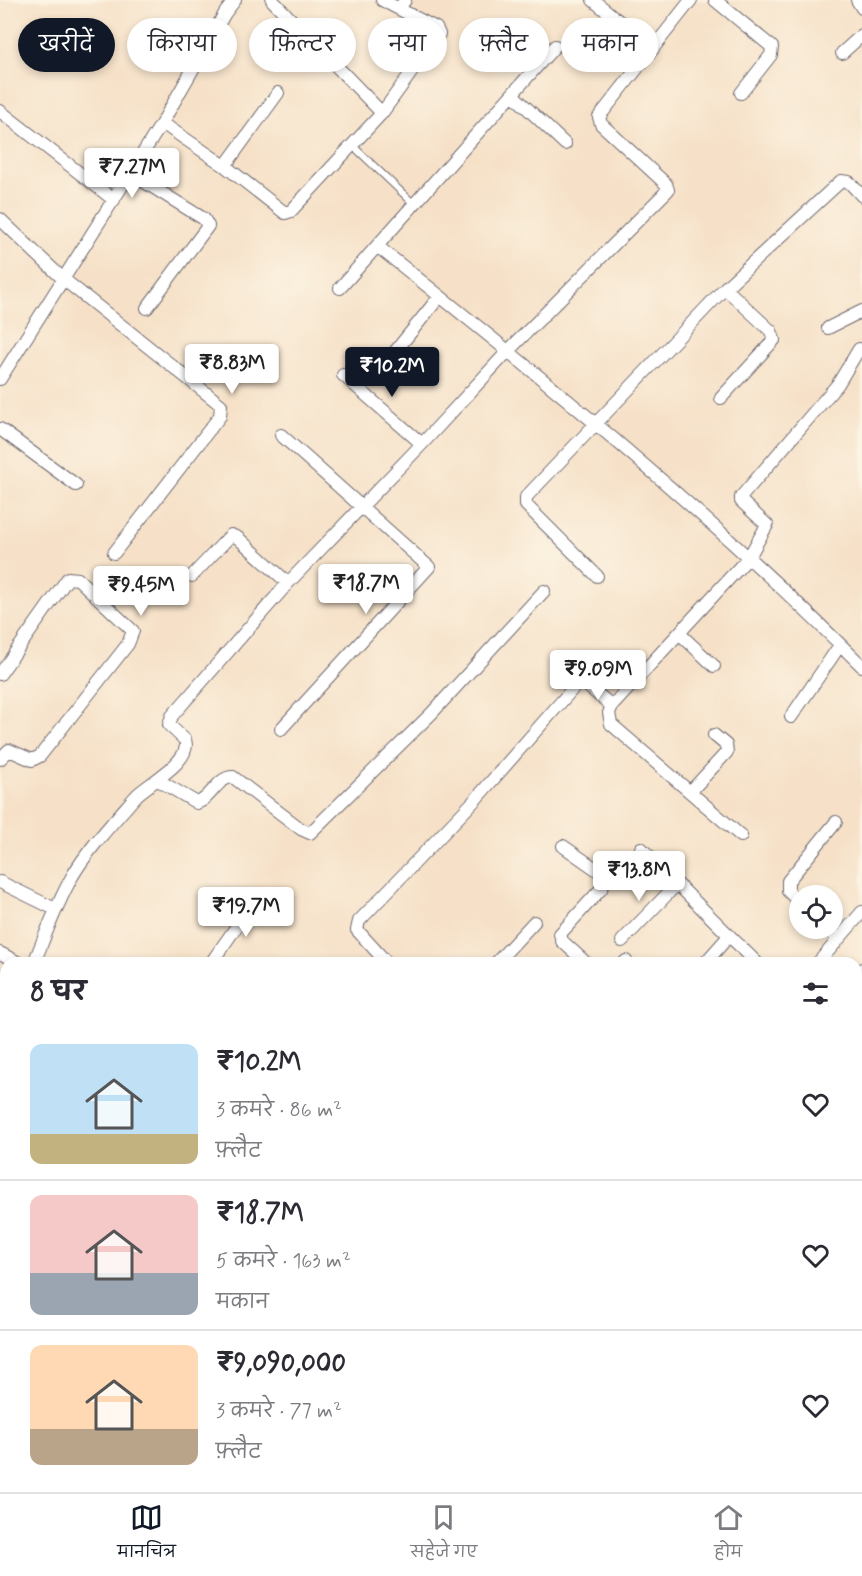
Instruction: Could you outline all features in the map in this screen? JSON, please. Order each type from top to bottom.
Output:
[{"type":"street","points":[[0,379],[4,362],[114,200],[162,123],[225,13],[235,0]]},
{"type":"street","points":[[272,0],[382,113]]},
{"type":"street","points":[[162,123],[225,166],[280,211],[287,213],[382,113],[439,34],[436,28],[402,4],[382,0]]},
{"type":"street","points":[[593,0],[615,18]]},
{"type":"street","points":[[658,43],[691,0]]},
{"type":"street","points":[[715,0],[772,47],[771,55],[741,93]]},
{"type":"street","points":[[857,0],[862,8]]},
{"type":"street","points":[[842,53],[862,34]]},
{"type":"street","points":[[340,288],[555,46]]},
{"type":"street","points":[[36,957],[55,909],[82,863],[136,795],[158,780],[186,748],[185,740],[170,725],[172,716],[288,583],[509,350],[668,190],[666,184],[601,124],[599,119],[635,72]]},
{"type":"street","points":[[225,166],[278,93]]},
{"type":"street","points":[[512,94],[565,144]]},
{"type":"street","points":[[0,111],[114,200]]},
{"type":"street","points":[[130,173],[204,219],[208,226],[147,308]]},
{"type":"street","points":[[597,576],[524,502],[526,497],[725,288],[841,181],[849,182],[862,196]]},
{"type":"street","points":[[0,219],[62,278],[221,405],[220,416],[114,553]]},
{"type":"street","points":[[377,246],[509,350],[749,557],[862,666]]},
{"type":"street","points":[[721,398],[774,340],[771,331],[725,288]]},
{"type":"street","points":[[394,353],[440,296]]},
{"type":"street","points":[[828,328],[862,311]]},
{"type":"street","points":[[741,836],[611,724],[609,713],[612,706],[749,557],[767,526],[741,501],[741,497],[838,384],[859,349]]},
{"type":"street","points":[[343,375],[422,444]]},
{"type":"street","points":[[0,429],[76,485]]},
{"type":"street","points":[[282,435],[427,564],[428,569],[282,729]]},
{"type":"street","points":[[192,576],[231,535],[238,538],[288,583]]},
{"type":"street","points":[[0,674],[68,578],[78,579],[133,631],[128,644],[40,756],[32,760],[14,750],[1,754]]},
{"type":"street","points":[[158,780],[197,803],[204,800],[225,779],[233,777],[301,830],[310,832],[431,714],[544,591]]},
{"type":"street","points":[[679,633],[714,666]]},
{"type":"street","points":[[791,717],[840,645]]},
{"type":"street","points":[[382,957],[357,930],[359,921],[475,800],[576,685],[584,683],[589,685],[612,706]]},
{"type":"street","points":[[690,792],[727,752],[726,745],[714,735]]},
{"type":"street","points":[[789,892],[788,881],[836,822]]},
{"type":"street","points":[[563,846],[603,874],[605,880],[601,889],[560,934],[562,941],[579,957]]},
{"type":"street","points":[[641,848],[751,957]]},
{"type":"street","points":[[0,882],[55,909]]},
{"type":"street","points":[[622,941],[677,884]]},
{"type":"street","points":[[215,957],[239,923],[264,898]]},
{"type":"street","points":[[843,933],[862,912]]},
{"type":"street","points":[[502,957],[534,922]]},
{"type":"street","points":[[710,957],[729,936]]},
{"type":"street","points":[[823,957],[838,939]]},
{"type":"lane","points":[[352,145],[414,204]]}]
